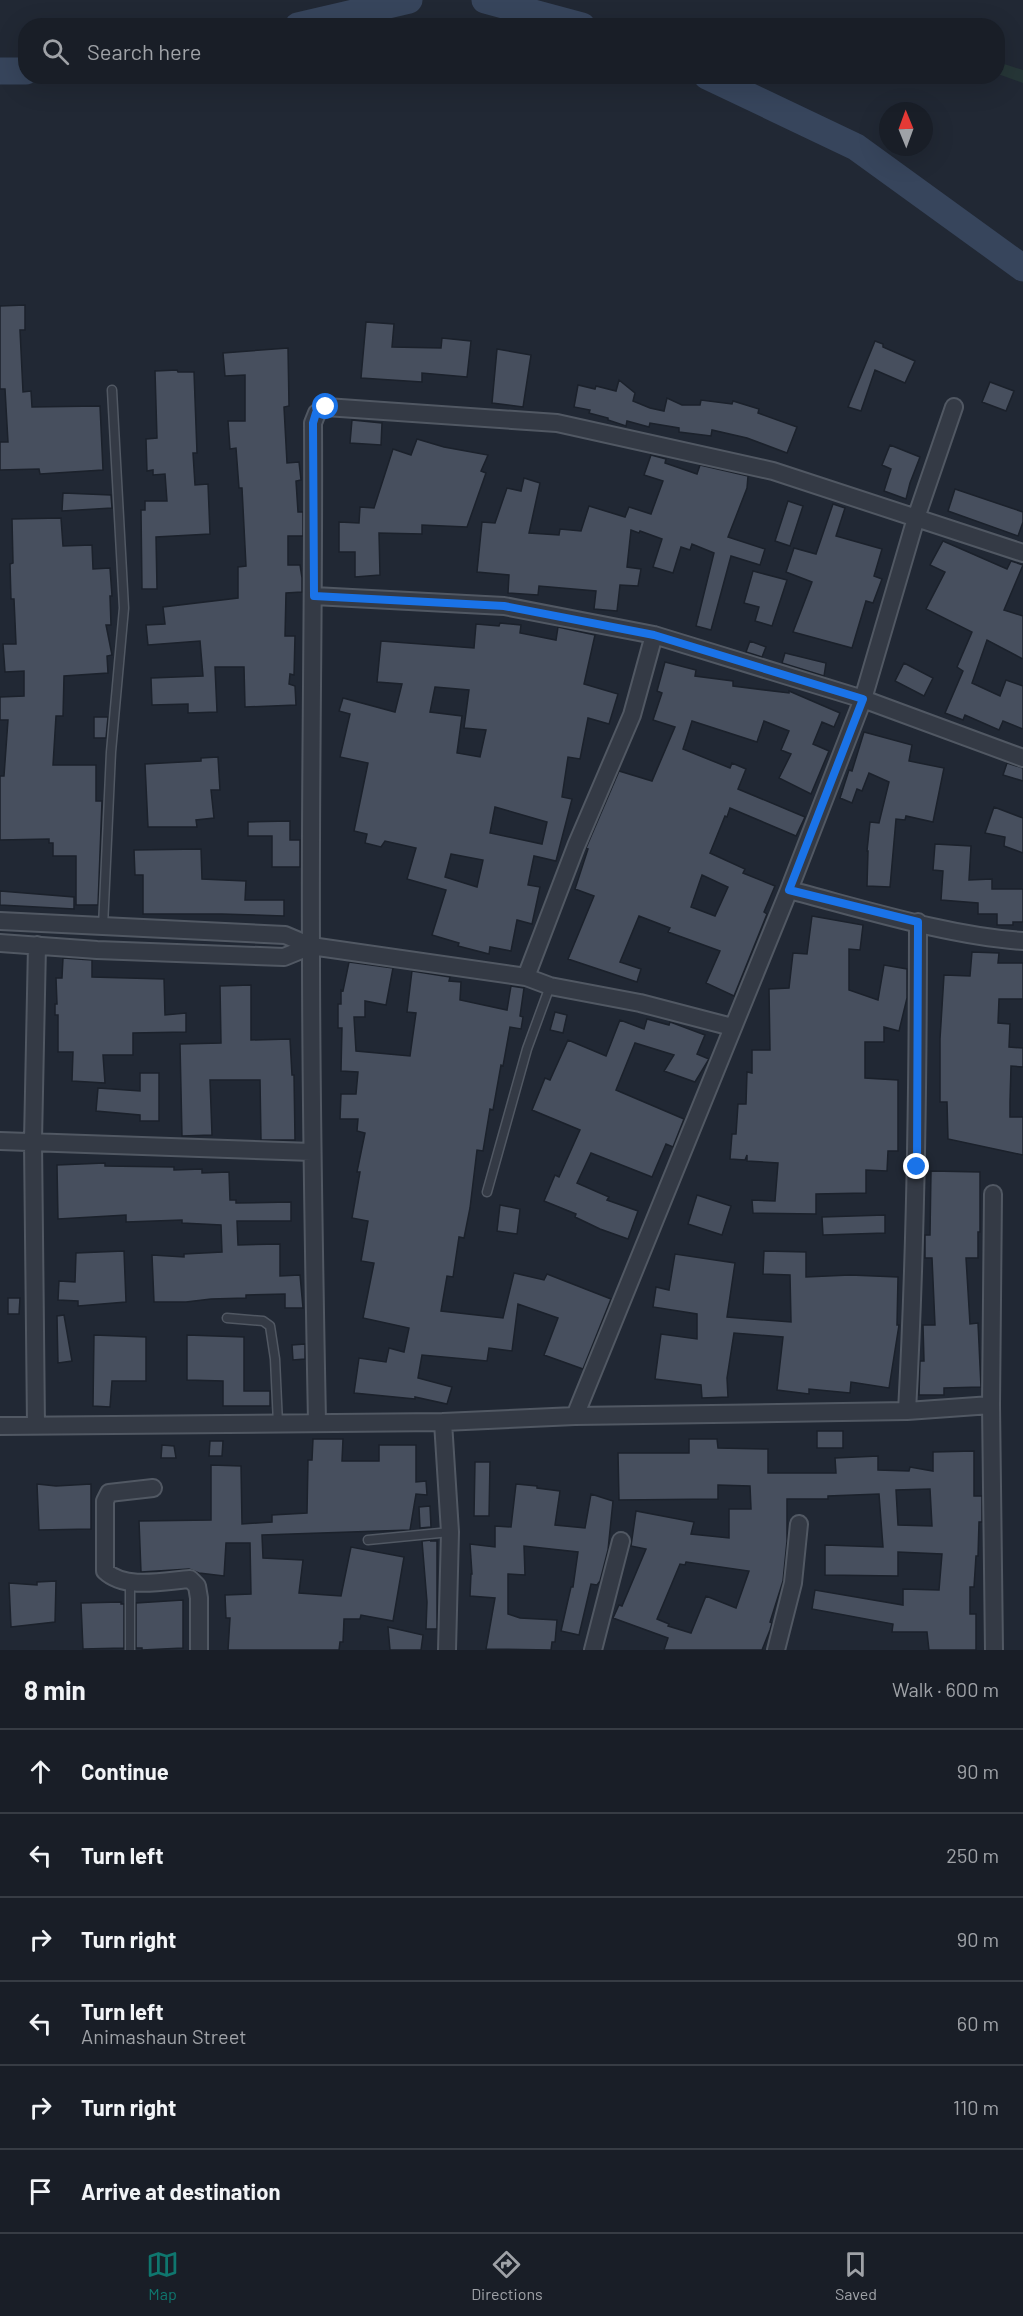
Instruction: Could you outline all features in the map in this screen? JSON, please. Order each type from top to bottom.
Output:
[{"type":"street","points":[[317,1422],[311,946],[313,423],[316,413],[326,407],[557,423],[774,471],[1023,553]]},
{"type":"street","points":[[575,1416],[789,890],[863,699],[916,518],[954,407]]},
{"type":"street","points":[[314,596],[504,606],[654,635],[863,699],[1023,758]]},
{"type":"street","points":[[526,977],[576,846],[632,715],[654,635]]},
{"type":"street","points":[[789,890],[1000,940],[1023,941]]},
{"type":"street","points":[[0,921],[285,935],[311,946],[526,977],[550,986],[640,1003],[732,1028]]},
{"type":"street","points":[[908,1411],[915,1281],[918,922]]},
{"type":"street","points":[[0,943],[97,950],[284,957],[311,946]]},
{"type":"street","points":[[36,1425],[33,1142],[37,945]]},
{"type":"street","points":[[0,1141],[312,1152]]},
{"type":"street","points":[[993,1194],[991,1405],[994,1650]]},
{"type":"street","points":[[0,1426],[443,1422],[575,1416],[908,1411],[991,1405]]},
{"type":"street","points":[[443,1422],[450,1532],[447,1650]]},
{"type":"street","points":[[153,1488],[110,1493],[105,1502],[105,1571],[112,1577],[130,1582],[190,1579],[197,1586],[199,1598],[199,1650]]},
{"type":"street","points":[[776,1650],[793,1583],[799,1524]]},
{"type":"street","points":[[593,1650],[621,1541]]},
{"type":"lane","points":[[103,927],[111,752],[124,608],[112,390]]},
{"type":"lane","points":[[487,1192],[528,1049],[550,986]]},
{"type":"lane","points":[[227,1318],[263,1321],[270,1326],[278,1424]]},
{"type":"lane","points":[[368,1540],[450,1532]]},
{"type":"lane","points":[[130,1582],[130,1650]]},
{"type":"shaded area","points":[[1005,64],[1023,70],[1023,83],[1005,77]]},
{"type":"building","points":[[25,305],[25,330],[20,330],[23,392],[31,391],[32,407],[100,406],[103,470],[40,474],[39,469],[0,470],[0,442],[8,442],[5,389],[0,389],[0,306]]},
{"type":"building","points":[[366,322],[394,324],[392,347],[441,348],[442,338],[471,341],[467,377],[422,373],[422,382],[361,378]]},
{"type":"building","points":[[875,341],[915,361],[905,383],[875,370],[861,411],[848,407]]},
{"type":"building","points":[[288,348],[289,406],[284,407],[287,463],[299,462],[301,480],[296,481],[298,512],[303,512],[303,536],[288,536],[288,565],[300,565],[302,578],[302,592],[286,593],[285,636],[295,636],[294,675],[290,674],[289,684],[295,686],[296,705],[245,707],[244,667],[215,667],[217,712],[188,713],[188,704],[152,705],[151,678],[203,676],[200,641],[148,645],[146,625],[165,624],[163,607],[238,598],[238,567],[246,566],[242,488],[239,488],[236,448],[230,449],[228,421],[245,421],[245,375],[225,376],[223,353]]},
{"type":"building","points":[[497,349],[531,355],[523,407],[492,403]]},
{"type":"building","points":[[177,370],[178,372],[194,372],[197,453],[193,453],[195,485],[208,484],[210,534],[156,537],[157,589],[142,589],[141,510],[145,510],[145,501],[167,501],[165,474],[153,475],[153,470],[147,471],[146,439],[157,438],[155,371]]},
{"type":"building","points":[[619,380],[635,393],[633,401],[650,408],[664,411],[667,398],[682,405],[700,405],[701,400],[732,404],[733,401],[759,409],[758,413],[797,427],[787,453],[747,438],[712,430],[711,436],[679,432],[679,428],[650,423],[649,427],[627,421],[626,426],[589,413],[590,410],[574,407],[578,385],[595,389],[596,386],[616,391]]},
{"type":"building","points":[[990,382],[1014,391],[1006,411],[982,402]]},
{"type":"building","points":[[352,420],[382,423],[381,445],[350,443]]},
{"type":"building","points":[[417,439],[444,447],[488,455],[481,471],[486,473],[467,527],[422,525],[422,534],[379,533],[380,575],[355,577],[355,552],[339,552],[339,522],[359,523],[360,507],[374,508],[393,449],[411,455]]},
{"type":"building","points":[[890,445],[920,457],[906,499],[884,491],[891,469],[882,465]]},
{"type":"building","points":[[651,455],[666,459],[665,463],[697,474],[700,465],[748,476],[747,488],[728,537],[765,549],[760,565],[731,556],[711,630],[696,626],[714,553],[692,544],[690,550],[681,547],[673,573],[653,567],[662,539],[640,531],[639,533],[631,530],[627,567],[641,569],[638,586],[620,585],[617,611],[594,609],[596,591],[539,586],[538,595],[508,593],[509,575],[477,572],[482,522],[495,523],[507,488],[521,491],[524,478],[540,483],[529,533],[559,535],[560,529],[581,531],[589,506],[625,517],[629,507],[651,514],[663,481],[644,475]]},
{"type":"building","points":[[955,489],[1023,512],[1023,522],[1018,536],[948,511]]},
{"type":"building","points":[[63,493],[111,495],[112,508],[62,511]]},
{"type":"building","points":[[788,501],[803,506],[790,546],[775,541]]},
{"type":"building","points":[[833,504],[845,508],[836,536],[882,549],[874,576],[882,579],[873,603],[866,601],[852,648],[793,632],[812,582],[786,572],[794,548],[816,554]]},
{"type":"building","points":[[61,518],[63,546],[92,545],[93,569],[110,568],[111,625],[106,625],[112,655],[107,656],[108,673],[64,676],[63,716],[56,716],[53,765],[96,765],[96,801],[102,801],[98,905],[76,905],[76,856],[53,856],[53,843],[49,843],[49,839],[0,840],[0,776],[4,776],[8,720],[0,720],[0,697],[24,696],[24,671],[5,672],[3,644],[16,644],[14,599],[11,599],[12,519]]},
{"type":"building","points":[[943,541],[1007,569],[1011,561],[1023,565],[1004,610],[1023,616],[1023,659],[987,640],[972,683],[1000,696],[1006,680],[1023,686],[1023,729],[1003,721],[999,730],[965,715],[963,720],[945,713],[963,671],[957,667],[972,632],[926,609],[945,572],[930,565]]},
{"type":"building","points":[[753,571],[787,580],[772,626],[755,621],[759,607],[744,603]]},
{"type":"building","points":[[500,623],[521,625],[520,633],[556,640],[558,627],[595,635],[584,684],[618,694],[609,724],[588,718],[580,759],[568,757],[562,797],[572,799],[556,861],[534,856],[528,885],[540,887],[532,924],[517,920],[511,951],[490,947],[489,954],[458,946],[459,943],[432,935],[446,890],[407,879],[416,848],[385,841],[381,847],[365,843],[367,834],[354,831],[368,763],[340,757],[350,714],[339,711],[343,698],[395,712],[402,684],[377,682],[381,641],[474,648],[476,624],[499,626]],"holes":[[[435,687],[469,690],[464,728],[486,730],[480,757],[457,753],[462,716],[430,712]],[[495,807],[547,822],[542,844],[490,833]],[[451,854],[483,860],[477,887],[445,877]]]},
{"type":"building","points":[[750,641],[766,647],[762,657],[746,652]]},
{"type":"building","points":[[785,653],[826,663],[824,676],[782,663]]},
{"type":"building","points":[[665,662],[696,670],[695,676],[733,681],[733,686],[789,693],[789,691],[840,713],[834,727],[822,722],[813,744],[829,751],[811,794],[779,778],[791,754],[781,750],[789,731],[764,721],[757,742],[692,721],[683,749],[730,768],[732,763],[746,769],[738,789],[805,817],[796,836],[730,808],[710,853],[745,869],[743,873],[775,886],[764,912],[767,914],[734,996],[706,983],[720,951],[668,932],[670,928],[639,916],[620,962],[641,969],[637,982],[568,959],[594,896],[575,889],[588,849],[586,848],[619,771],[652,781],[675,727],[653,720],[662,693],[657,691]],"holes":[[[702,875],[728,887],[715,916],[691,907]]]},
{"type":"building","points":[[904,663],[933,678],[924,696],[895,681]]},
{"type":"building","points":[[94,717],[108,717],[106,738],[94,738]]},
{"type":"building","points":[[864,732],[912,745],[909,761],[944,768],[933,822],[906,816],[905,820],[896,819],[890,887],[867,886],[870,822],[879,823],[889,782],[869,773],[862,791],[857,789],[852,803],[840,798],[849,770],[852,771]]},
{"type":"building","points":[[218,757],[220,790],[211,790],[214,818],[196,820],[197,827],[148,827],[145,764],[201,761],[201,758]]},
{"type":"building","points":[[1007,763],[1023,768],[1023,781],[1003,775]]},
{"type":"building","points":[[994,807],[1023,818],[1023,853],[1004,846],[1005,837],[985,833]]},
{"type":"building","points":[[290,821],[290,840],[300,840],[300,867],[272,867],[272,836],[248,836],[248,822]]},
{"type":"building","points":[[935,844],[971,846],[969,880],[992,879],[992,889],[1023,889],[1023,922],[1013,922],[1013,925],[997,925],[997,914],[978,914],[978,903],[941,900],[943,871],[933,870]]},
{"type":"building","points":[[201,849],[202,879],[246,881],[245,900],[284,900],[284,916],[143,914],[143,875],[135,875],[134,850]]},
{"type":"building","points":[[0,891],[74,897],[74,909],[0,905]]},
{"type":"building","points":[[812,916],[863,925],[860,950],[849,949],[849,990],[878,1000],[884,965],[907,969],[907,998],[899,1031],[884,1027],[884,1042],[865,1042],[865,1078],[898,1080],[898,1151],[888,1151],[887,1171],[866,1170],[866,1193],[816,1194],[816,1214],[753,1213],[752,1200],[775,1201],[778,1163],[747,1161],[747,1155],[745,1160],[730,1159],[732,1134],[736,1134],[738,1104],[746,1104],[747,1072],[752,1073],[752,1050],[770,1050],[769,989],[789,988],[793,953],[807,954]]},
{"type":"building","points":[[972,952],[999,953],[998,963],[1023,963],[1023,999],[999,999],[998,1023],[1010,1024],[1009,1047],[1023,1048],[1023,1067],[1011,1066],[1010,1117],[1023,1117],[1023,1155],[948,1139],[947,1102],[940,1102],[940,1039],[944,975],[970,976]]},
{"type":"building","points":[[63,958],[92,960],[92,977],[164,979],[165,1015],[186,1013],[186,1032],[133,1033],[133,1055],[103,1055],[105,1083],[72,1081],[73,1052],[58,1052],[58,1015],[55,1015],[56,978],[62,978]]},
{"type":"building","points":[[349,962],[393,968],[386,1005],[365,1001],[365,1017],[354,1017],[356,1051],[410,1056],[416,1013],[407,1012],[412,971],[450,977],[449,981],[461,982],[460,1000],[507,1010],[511,986],[524,988],[520,1016],[523,1017],[521,1029],[510,1027],[493,1110],[490,1109],[483,1151],[477,1150],[464,1238],[459,1237],[453,1277],[447,1276],[441,1311],[503,1318],[514,1273],[544,1280],[547,1274],[611,1299],[583,1369],[544,1355],[558,1318],[518,1304],[512,1351],[489,1348],[487,1361],[422,1355],[418,1378],[452,1387],[447,1404],[415,1397],[415,1399],[354,1393],[359,1358],[386,1362],[389,1348],[404,1352],[409,1328],[363,1318],[374,1263],[361,1261],[368,1221],[352,1218],[360,1172],[357,1172],[365,1133],[357,1131],[358,1119],[340,1119],[341,1094],[356,1094],[358,1072],[341,1071],[342,1028],[338,1028],[338,1004],[341,1004],[341,990],[343,991]]},
{"type":"building","points":[[251,985],[251,1040],[290,1039],[292,1075],[294,1075],[295,1140],[261,1140],[260,1080],[210,1080],[212,1135],[182,1136],[180,1044],[221,1043],[220,986]]},
{"type":"building","points":[[555,1012],[567,1015],[563,1033],[550,1030]]},
{"type":"building","points":[[647,1019],[669,1025],[670,1022],[705,1035],[697,1054],[709,1059],[695,1082],[664,1071],[674,1055],[635,1043],[616,1090],[684,1119],[673,1147],[666,1144],[652,1177],[591,1153],[577,1183],[609,1197],[607,1200],[638,1211],[628,1239],[600,1229],[575,1217],[576,1214],[544,1201],[555,1175],[559,1177],[580,1130],[532,1110],[545,1078],[550,1080],[568,1040],[606,1056],[620,1020],[644,1029]]},
{"type":"building","points":[[140,1073],[159,1073],[159,1121],[140,1121],[140,1115],[96,1111],[98,1088],[140,1091]]},
{"type":"building","points":[[105,1163],[105,1166],[174,1167],[174,1170],[202,1169],[202,1173],[229,1172],[230,1200],[236,1200],[236,1203],[291,1202],[291,1221],[237,1221],[238,1245],[280,1244],[280,1276],[300,1275],[303,1308],[285,1308],[285,1294],[246,1295],[246,1298],[186,1302],[154,1302],[152,1255],[184,1257],[184,1254],[222,1252],[221,1225],[182,1223],[182,1220],[126,1222],[126,1215],[58,1219],[57,1165]]},
{"type":"building","points":[[931,1171],[980,1172],[978,1258],[966,1258],[970,1324],[978,1323],[981,1387],[944,1388],[944,1395],[919,1395],[920,1361],[924,1361],[923,1325],[935,1325],[932,1258],[925,1258],[925,1235],[930,1235]]},
{"type":"building","points":[[697,1195],[731,1206],[722,1235],[688,1224]]},
{"type":"building","points":[[500,1205],[520,1209],[517,1234],[497,1231]]},
{"type":"building","points":[[885,1215],[885,1233],[823,1235],[822,1217]]},
{"type":"building","points":[[124,1251],[126,1302],[78,1306],[78,1301],[58,1300],[59,1281],[75,1282],[76,1253]]},
{"type":"building","points":[[764,1251],[806,1252],[806,1277],[850,1275],[898,1277],[897,1325],[899,1325],[889,1388],[851,1382],[850,1393],[809,1389],[809,1394],[777,1390],[783,1337],[734,1333],[727,1378],[728,1397],[702,1398],[701,1385],[655,1379],[661,1334],[697,1339],[697,1314],[653,1307],[656,1287],[669,1290],[675,1254],[735,1263],[727,1317],[791,1322],[790,1275],[763,1274]]},
{"type":"building","points":[[8,1298],[20,1298],[19,1314],[8,1314]]},
{"type":"building","points":[[64,1315],[72,1361],[58,1363],[57,1316]]},
{"type":"building","points":[[94,1335],[146,1337],[146,1381],[112,1381],[110,1407],[93,1406]]},
{"type":"building","points":[[187,1335],[244,1337],[244,1391],[270,1391],[270,1406],[223,1406],[223,1381],[187,1380]]},
{"type":"building","points":[[305,1344],[305,1359],[293,1360],[292,1345]]},
{"type":"building","points":[[817,1431],[843,1431],[843,1448],[817,1448]]},
{"type":"building","points":[[313,1439],[343,1439],[342,1461],[379,1461],[379,1445],[416,1445],[416,1482],[426,1481],[427,1495],[416,1494],[410,1530],[262,1535],[263,1558],[303,1560],[299,1593],[341,1596],[351,1547],[404,1557],[393,1621],[361,1615],[360,1619],[344,1619],[343,1642],[340,1642],[339,1650],[228,1650],[230,1618],[226,1618],[225,1595],[251,1594],[250,1543],[226,1543],[224,1576],[199,1573],[189,1569],[141,1572],[139,1521],[211,1520],[211,1465],[241,1466],[242,1524],[272,1522],[272,1515],[307,1513],[308,1460],[312,1460]]},
{"type":"building","points":[[689,1439],[717,1439],[718,1448],[768,1449],[768,1473],[836,1473],[835,1458],[878,1456],[878,1470],[909,1471],[910,1467],[933,1471],[933,1452],[974,1451],[974,1496],[982,1496],[982,1522],[979,1522],[974,1587],[970,1587],[970,1614],[976,1614],[976,1650],[929,1650],[927,1632],[892,1632],[893,1624],[812,1609],[815,1590],[903,1605],[903,1589],[939,1590],[942,1554],[898,1552],[898,1576],[825,1575],[825,1545],[883,1547],[879,1494],[828,1496],[828,1499],[787,1499],[787,1541],[783,1581],[770,1622],[772,1623],[770,1630],[762,1650],[664,1650],[668,1638],[613,1618],[619,1605],[622,1606],[646,1549],[631,1546],[636,1511],[694,1522],[691,1534],[729,1538],[729,1509],[751,1509],[750,1486],[718,1485],[718,1499],[619,1500],[618,1453],[689,1453]],"holes":[[[930,1489],[932,1526],[898,1525],[896,1490]],[[686,1562],[749,1571],[736,1608],[706,1596],[691,1633],[668,1626],[669,1624],[657,1619],[680,1564],[685,1565]]]},
{"type":"building","points":[[210,1441],[223,1441],[222,1456],[209,1456]]},
{"type":"building","points":[[162,1445],[174,1446],[176,1458],[161,1458]]},
{"type":"building","points":[[475,1462],[490,1462],[489,1516],[474,1516]]},
{"type":"building","points":[[37,1484],[56,1486],[91,1484],[91,1529],[39,1530]]},
{"type":"building","points":[[516,1484],[560,1491],[555,1525],[585,1528],[591,1494],[613,1501],[608,1550],[600,1581],[597,1585],[591,1584],[579,1635],[561,1631],[571,1587],[573,1587],[578,1552],[524,1546],[525,1575],[508,1574],[508,1614],[520,1618],[557,1620],[555,1642],[552,1642],[551,1650],[486,1649],[495,1598],[470,1596],[472,1574],[470,1544],[495,1547],[495,1526],[511,1527]]},
{"type":"building","points":[[430,1506],[431,1527],[420,1528],[419,1507]]},
{"type":"building","points":[[432,1540],[430,1541],[437,1541],[437,1629],[426,1629],[427,1602],[422,1541]]},
{"type":"building","points":[[56,1581],[55,1622],[11,1627],[9,1583],[37,1585],[37,1582]]},
{"type":"building","points":[[183,1600],[183,1648],[142,1650],[142,1648],[136,1648],[136,1603]]},
{"type":"building","points":[[121,1602],[124,1604],[124,1648],[83,1649],[81,1603]]},
{"type":"building","points":[[388,1627],[423,1635],[421,1650],[390,1650]]},
{"type":"waterway","points":[[332,18],[409,0]]},
{"type":"waterway","points":[[485,0],[552,18]]},
{"type":"waterway","points":[[0,71],[18,71]]},
{"type":"waterway","points":[[724,84],[856,147],[1023,268]]},
{"type":"route","points":[[326,407],[316,413],[313,423],[314,596],[504,606],[654,635],[863,699],[789,890],[918,922],[917,1167]]}]
